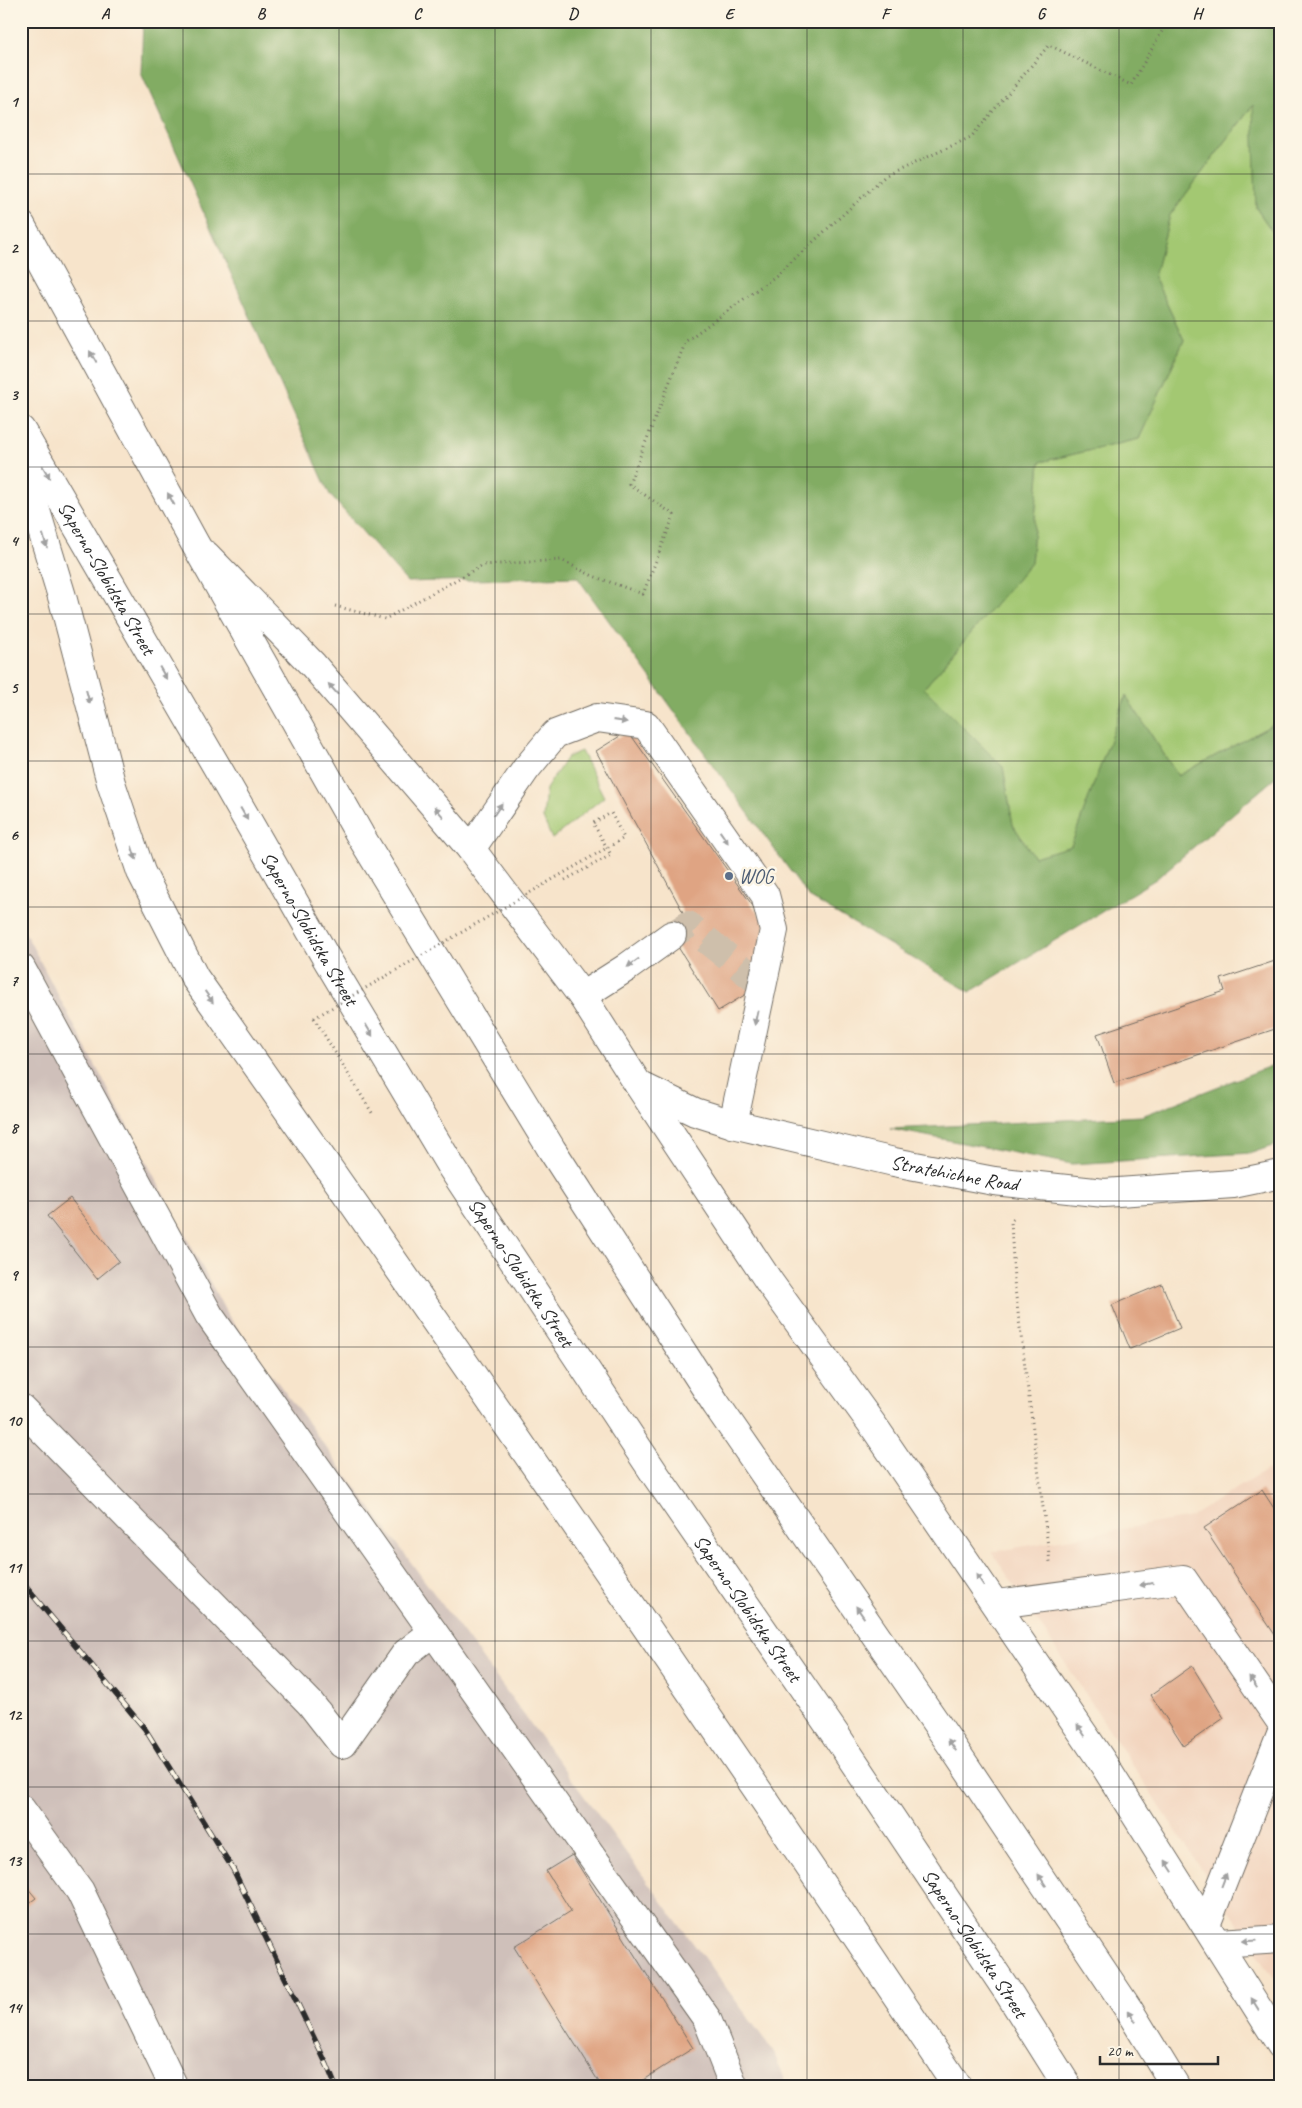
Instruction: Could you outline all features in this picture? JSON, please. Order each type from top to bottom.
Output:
[{"type":"street","points":[[21,225],[194,542],[360,835],[552,1150],[716,1404],[952,1746],[1129,2010],[1176,2087]]},
{"type":"street","name":"Saperno-Slobidska Street","points":[[21,430],[325,956],[450,1165],[657,1477],[835,1734],[1010,1995],[1068,2087]]},
{"type":"street","name":"Saperno-Slobidska Street","points":[[21,460],[63,600],[111,782],[141,872],[195,978],[790,1836],[958,2087]]},
{"type":"street","points":[[194,542],[313,665],[471,849],[582,996],[638,1084],[770,1282],[877,1431],[997,1604],[1101,1760],[1281,2045]]},
{"type":"street","points":[[471,849],[526,769],[555,734],[596,718],[646,725],[765,894],[774,930],[759,982],[733,1124]]},
{"type":"street","points":[[582,996],[626,968],[672,935]]},
{"type":"street","points":[[21,968],[210,1315],[707,2019],[734,2087]]},
{"type":"street","points":[[21,1000],[52,1023]]},
{"type":"street","name":"Stratehichne Road","points":[[638,1084],[695,1112],[733,1124],[894,1162],[994,1181],[1104,1193],[1234,1184],[1281,1174]]},
{"type":"street","points":[[21,1408],[310,1703],[342,1744],[406,1653],[433,1632]]},
{"type":"street","points":[[997,1604],[1183,1579],[1281,1722]]},
{"type":"street","points":[[1212,1934],[1281,1734]]},
{"type":"street","points":[[21,1809],[80,1891],[174,2087]]},
{"type":"street","points":[[1212,1934],[1281,1939]]},
{"type":"path","points":[[335,606],[385,619],[483,565],[562,560],[593,576],[643,594],[674,515],[630,484],[686,341],[777,274],[884,177],[971,137],[1048,45],[1130,85],[1168,21]]},
{"type":"path","points":[[374,1116],[314,1018],[624,838],[611,813],[593,823],[611,855],[565,880]]},
{"type":"path","points":[[1041,1186],[1011,1221],[1014,1281],[1054,1596]]},
{"type":"shaded area","points":[[21,925],[227,1314],[773,2051],[788,2087],[21,2087]]},
{"type":"shaded area","points":[[1268,1469],[1281,1489],[1281,1990],[992,1552],[1191,1517]]},
{"type":"green space","points":[[143,21],[1281,21],[1281,244],[1256,208],[1253,105],[1170,215],[1154,277],[1184,340],[1139,439],[1040,462],[1031,563],[924,688],[1003,767],[1013,825],[1034,857],[1071,846],[1126,696],[1178,776],[1281,720],[1281,773],[1156,879],[970,992],[809,897],[577,577],[407,582],[330,495],[141,73]]},
{"type":"green space","points":[[1254,104],[1256,208],[1281,244],[1281,720],[1178,776],[1126,696],[1071,847],[1034,857],[1013,825],[1003,767],[924,688],[1031,563],[1040,462],[1139,439],[1184,340],[1154,277],[1170,215]]},
{"type":"green space","points":[[581,751],[604,797],[552,839],[543,818],[546,789],[567,757]]},
{"type":"green space","points":[[1281,1062],[1281,1143],[1252,1153],[1072,1164],[890,1129],[1142,1116]]},
{"type":"building","points":[[628,731],[765,923],[753,990],[718,1011],[673,939],[691,927],[596,751]]},
{"type":"building","points":[[1281,959],[1281,1027],[1114,1083],[1097,1034],[1225,991],[1221,979]]},
{"type":"building","points":[[70,1198],[119,1261],[97,1279],[47,1216]]},
{"type":"building","points":[[1162,1284],[1180,1328],[1130,1349],[1112,1305]]},
{"type":"building","points":[[1262,1490],[1281,1519],[1281,1644],[1204,1528]]},
{"type":"building","points":[[1192,1666],[1224,1718],[1184,1746],[1151,1695]]},
{"type":"building","points":[[572,1855],[693,2048],[632,2087],[602,2087],[514,1947],[571,1911],[546,1871]]},
{"type":"building","points":[[21,1880],[36,1898],[21,1909]]},
{"type":"tunnel","points":[[672,935],[688,925],[755,979]]},
{"type":"railway","points":[[21,1581],[145,1729],[233,1869],[336,2087]]},
{"type":"place","name":"WOG","points":[[729,876]]}]
